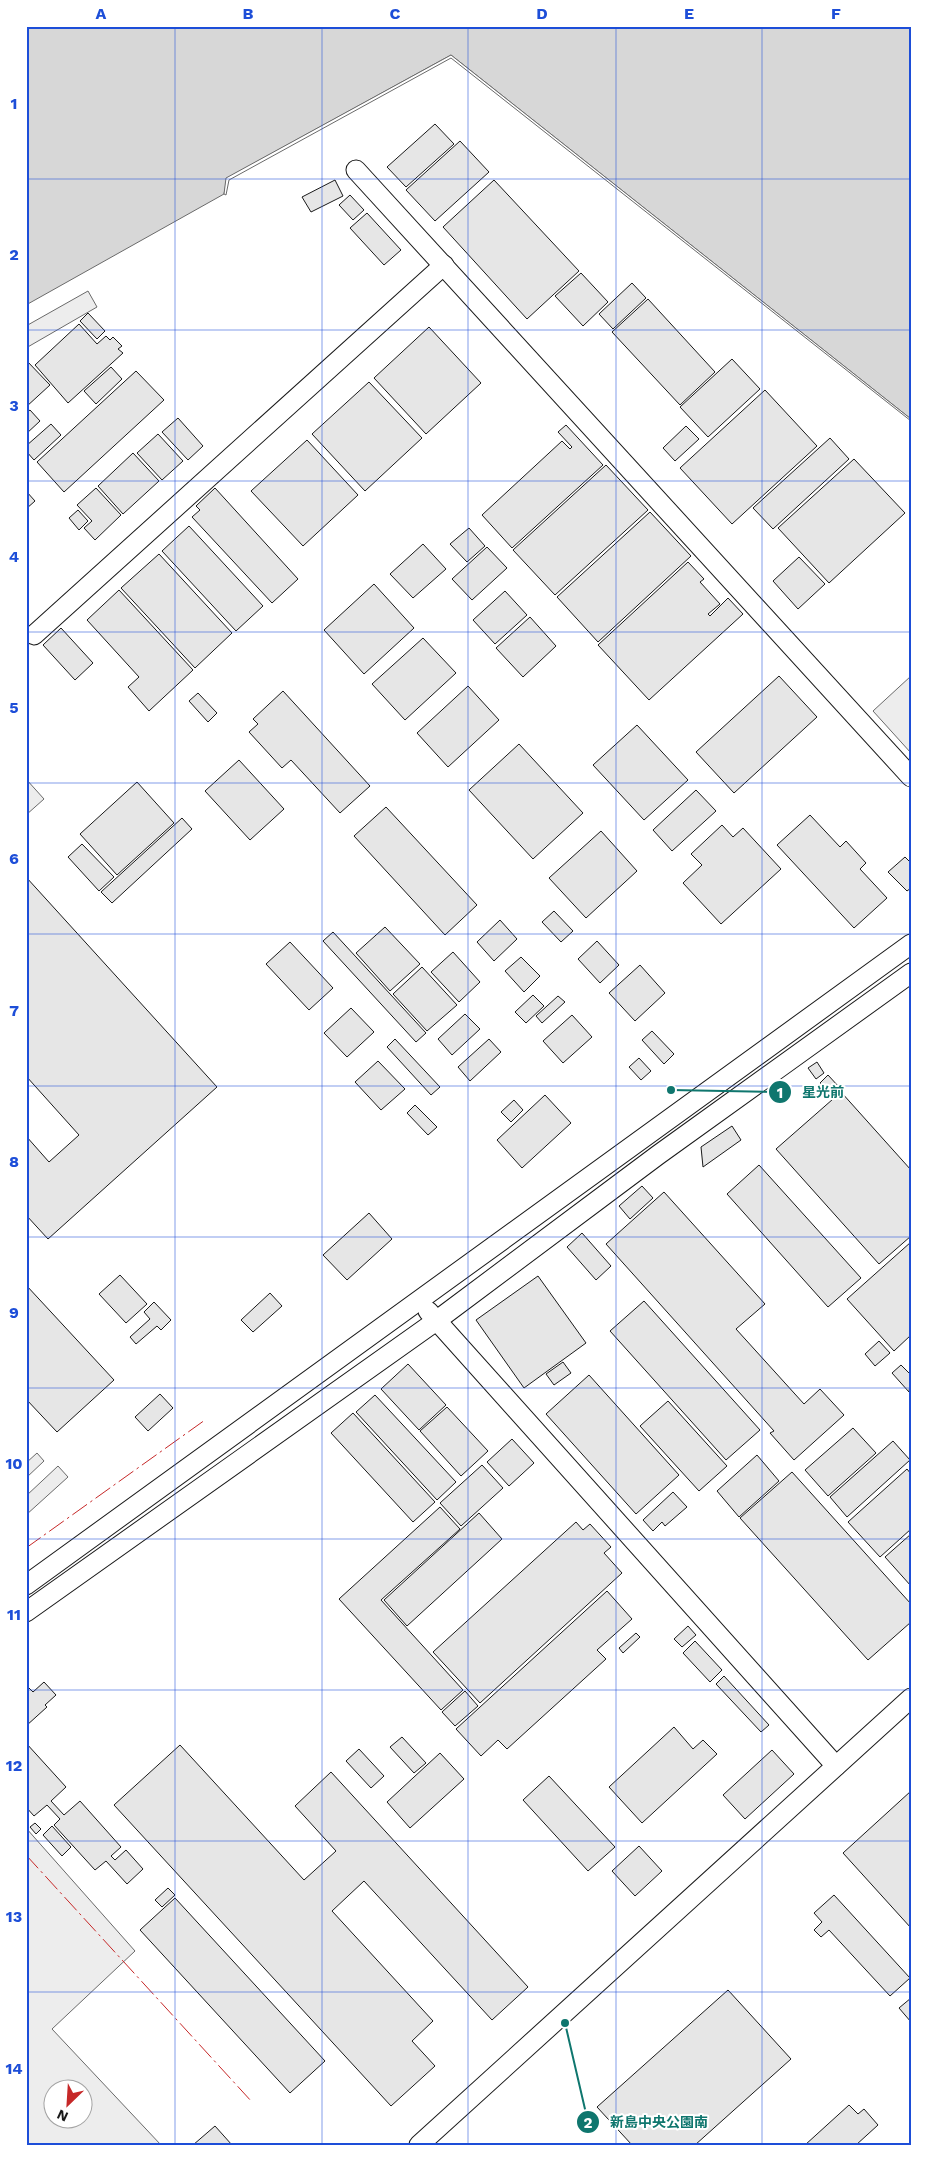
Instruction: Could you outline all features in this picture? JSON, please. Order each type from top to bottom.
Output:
[{"type":"street","points":[[356,170],[444,264],[911,777]]},
{"type":"street","points":[[34,635],[444,264]]},
{"type":"street","points":[[26,1585],[421,1301],[911,944]]},
{"type":"street","points":[[26,1612],[436,1321],[658,1155],[911,973]]},
{"type":"street","points":[[421,1301],[436,1321],[836,1766]]},
{"type":"street","points":[[419,2145],[911,1698]]},
{"type":"shaded area","points":[[26,26],[911,26],[911,419],[451,55],[227,178],[224,194],[26,305]]},
{"type":"shaded area","points":[[88,291],[97,307],[26,348],[26,326]]},
{"type":"shaded area","points":[[911,676],[911,753],[873,711]]},
{"type":"shaded area","points":[[26,779],[44,799],[26,815]]},
{"type":"shaded area","points":[[37,1453],[44,1461],[26,1478],[26,1463]]},
{"type":"shaded area","points":[[58,1466],[68,1477],[26,1515],[26,1496]]},
{"type":"shaded area","points":[[26,1828],[135,1951],[52,2029],[161,2145],[26,2145]]},
{"type":"pier","points":[[451,55],[911,419],[911,421],[451,58],[229,180],[226,195],[224,194],[226,178]]},
{"type":"building","points":[[435,124],[454,144],[406,187],[387,167]]},
{"type":"building","points":[[460,141],[489,172],[435,221],[406,190]]},
{"type":"building","points":[[335,180],[343,196],[311,212],[302,197]]},
{"type":"building","points":[[494,180],[579,271],[527,319],[443,227]]},
{"type":"building","points":[[350,195],[364,210],[353,220],[339,205]]},
{"type":"building","points":[[367,213],[401,250],[384,265],[350,228]]},
{"type":"building","points":[[581,273],[608,302],[583,326],[555,296]]},
{"type":"building","points":[[632,283],[646,298],[613,329],[599,314]]},
{"type":"building","points":[[648,299],[715,372],[680,405],[612,332]]},
{"type":"building","points":[[88,313],[105,331],[97,339],[80,321]]},
{"type":"building","points":[[79,324],[97,344],[106,336],[110,340],[113,337],[122,346],[118,349],[123,353],[68,403],[35,365]]},
{"type":"building","points":[[429,327],[481,383],[426,434],[374,378]]},
{"type":"building","points":[[732,359],[760,389],[708,437],[680,407]]},
{"type":"building","points":[[26,360],[50,385],[26,407]]},
{"type":"building","points":[[111,367],[122,379],[96,404],[84,391]]},
{"type":"building","points":[[136,371],[164,400],[64,492],[37,462]]},
{"type":"building","points":[[369,382],[422,438],[365,491],[312,434]]},
{"type":"building","points":[[765,390],[817,446],[732,524],[680,468]]},
{"type":"building","points":[[30,410],[40,421],[26,434],[26,413]]},
{"type":"building","points":[[178,418],[203,446],[188,460],[162,432]]},
{"type":"building","points":[[51,424],[61,435],[34,460],[26,451],[26,446]]},
{"type":"building","points":[[566,425],[603,465],[512,548],[482,515],[562,441],[570,449],[572,447],[558,432]]},
{"type":"building","points":[[686,426],[699,439],[675,461],[663,448]]},
{"type":"building","points":[[158,434],[183,461],[162,480],[137,453]]},
{"type":"building","points":[[830,438],[849,459],[773,529],[753,508]]},
{"type":"building","points":[[307,440],[358,495],[303,546],[251,491]]},
{"type":"building","points":[[133,453],[159,481],[123,514],[98,486]]},
{"type":"building","points":[[854,459],[905,513],[829,583],[778,528]]},
{"type":"building","points":[[606,465],[648,510],[555,595],[513,550]]},
{"type":"building","points":[[96,488],[121,515],[95,540],[84,528],[92,521],[77,505]]},
{"type":"building","points":[[215,488],[298,579],[272,603],[192,517],[200,510],[196,506]]},
{"type":"building","points":[[26,491],[35,501],[26,509]]},
{"type":"building","points":[[78,510],[88,521],[79,530],[69,518]]},
{"type":"building","points":[[650,512],[691,556],[598,642],[557,597]]},
{"type":"building","points":[[189,526],[263,606],[236,631],[162,551]]},
{"type":"building","points":[[469,528],[485,546],[467,562],[450,544]]},
{"type":"building","points":[[423,544],[446,569],[413,598],[390,574]]},
{"type":"building","points":[[487,547],[507,568],[472,600],[452,579]]},
{"type":"building","points":[[159,554],[232,633],[195,668],[121,588]]},
{"type":"building","points":[[799,557],[825,584],[798,609],[773,581]]},
{"type":"building","points":[[688,562],[704,579],[700,582],[720,604],[708,614],[710,616],[728,598],[743,614],[649,700],[598,645]]},
{"type":"building","points":[[374,584],[414,628],[364,674],[324,630]]},
{"type":"building","points":[[119,590],[193,670],[149,711],[128,687],[139,677],[87,620]]},
{"type":"building","points":[[505,591],[527,615],[495,644],[473,620]]},
{"type":"building","points":[[530,617],[556,646],[523,677],[496,648]]},
{"type":"building","points":[[61,628],[93,663],[75,680],[43,645]]},
{"type":"building","points":[[423,638],[456,673],[405,720],[372,684]]},
{"type":"building","points":[[779,676],[817,717],[734,793],[696,752]]},
{"type":"building","points":[[468,686],[499,720],[448,767],[417,733]]},
{"type":"building","points":[[283,691],[370,786],[340,813],[291,760],[282,768],[249,732],[258,724],[253,719]]},
{"type":"building","points":[[198,693],[217,713],[208,722],[189,701]]},
{"type":"building","points":[[637,725],[688,780],[644,820],[593,765]]},
{"type":"building","points":[[519,744],[583,813],[533,859],[469,790]]},
{"type":"building","points":[[239,760],[284,809],[250,840],[205,791]]},
{"type":"building","points":[[137,782],[174,823],[117,875],[80,834]]},
{"type":"building","points":[[696,790],[716,811],[672,851],[653,830]]},
{"type":"building","points":[[386,807],[477,905],[445,935],[354,836]]},
{"type":"building","points":[[810,815],[840,847],[846,841],[866,863],[860,869],[887,898],[854,928],[777,845]]},
{"type":"building","points":[[182,818],[192,829],[112,903],[101,892]]},
{"type":"building","points":[[722,825],[733,837],[743,828],[781,869],[721,924],[683,883],[702,865],[691,854]]},
{"type":"building","points":[[601,831],[637,871],[586,918],[549,878]]},
{"type":"building","points":[[82,844],[114,877],[99,891],[68,857]]},
{"type":"building","points":[[905,857],[911,863],[911,888],[907,891],[888,872]]},
{"type":"building","points":[[26,877],[217,1087],[48,1239],[26,1215],[26,1136],[49,1162],[79,1135],[26,1076]]},
{"type":"building","points":[[554,911],[573,931],[561,942],[542,922]]},
{"type":"building","points":[[500,920],[517,939],[494,961],[477,942]]},
{"type":"building","points":[[385,927],[420,964],[390,991],[356,953]]},
{"type":"building","points":[[333,932],[426,1033],[416,1042],[323,941]]},
{"type":"building","points":[[597,941],[619,965],[600,983],[578,959]]},
{"type":"building","points":[[290,942],[333,988],[309,1010],[266,964]]},
{"type":"building","points":[[453,952],[480,982],[459,1002],[431,972]]},
{"type":"building","points":[[521,957],[540,976],[524,992],[505,971]]},
{"type":"building","points":[[640,965],[665,993],[635,1021],[609,993]]},
{"type":"building","points":[[422,967],[457,1005],[427,1031],[393,994]]},
{"type":"building","points":[[533,995],[544,1006],[526,1023],[515,1012]]},
{"type":"building","points":[[558,996],[565,1002],[542,1023],[536,1016]]},
{"type":"building","points":[[351,1008],[374,1032],[347,1057],[324,1033]]},
{"type":"building","points":[[465,1014],[480,1029],[452,1055],[438,1039]]},
{"type":"building","points":[[572,1015],[592,1037],[563,1063],[543,1041]]},
{"type":"building","points":[[652,1031],[674,1054],[664,1064],[642,1040]]},
{"type":"building","points":[[395,1039],[440,1087],[431,1095],[387,1047]]},
{"type":"building","points":[[489,1039],[501,1052],[470,1081],[458,1067]]},
{"type":"building","points":[[639,1058],[651,1071],[641,1080],[629,1067]]},
{"type":"building","points":[[378,1061],[405,1089],[381,1110],[355,1082]]},
{"type":"building","points":[[817,1062],[824,1073],[816,1079],[808,1068]]},
{"type":"building","points":[[828,1075],[839,1087],[831,1094],[820,1083]]},
{"type":"building","points":[[841,1092],[911,1170],[911,1236],[879,1264],[776,1149]]},
{"type":"building","points":[[545,1095],[571,1123],[522,1168],[497,1140]]},
{"type":"building","points":[[514,1100],[523,1110],[511,1122],[501,1112]]},
{"type":"building","points":[[415,1105],[437,1127],[428,1135],[407,1113]]},
{"type":"building","points":[[732,1126],[741,1140],[703,1167],[701,1147]]},
{"type":"building","points":[[759,1165],[861,1278],[828,1307],[727,1194]]},
{"type":"building","points":[[642,1186],[653,1198],[630,1219],[619,1206]]},
{"type":"building","points":[[664,1192],[765,1304],[736,1329],[804,1404],[820,1389],[844,1415],[794,1460],[770,1433],[774,1431],[606,1244]]},
{"type":"building","points":[[369,1213],[392,1239],[347,1280],[323,1255]]},
{"type":"building","points":[[582,1233],[611,1266],[596,1280],[567,1247]]},
{"type":"building","points":[[911,1242],[911,1335],[894,1351],[847,1299]]},
{"type":"building","points":[[120,1275],[147,1304],[126,1323],[99,1294]]},
{"type":"building","points":[[538,1276],[586,1343],[524,1388],[476,1320]]},
{"type":"building","points":[[26,1285],[114,1380],[57,1432],[26,1399]]},
{"type":"building","points":[[270,1293],[282,1306],[253,1332],[241,1320]]},
{"type":"building","points":[[644,1301],[760,1430],[726,1460],[610,1331]]},
{"type":"building","points":[[154,1302],[171,1320],[161,1330],[157,1326],[136,1344],[130,1337],[150,1319],[144,1312]]},
{"type":"building","points":[[879,1341],[890,1353],[875,1366],[865,1354]]},
{"type":"building","points":[[563,1362],[571,1373],[554,1385],[546,1374]]},
{"type":"building","points":[[408,1364],[446,1405],[419,1430],[381,1389]]},
{"type":"building","points":[[901,1365],[911,1375],[909,1392],[892,1373]]},
{"type":"building","points":[[589,1375],[679,1475],[636,1514],[546,1414]]},
{"type":"building","points":[[160,1394],[173,1408],[148,1431],[135,1417]]},
{"type":"building","points":[[375,1395],[456,1482],[437,1500],[356,1412]]},
{"type":"building","points":[[668,1401],[727,1466],[699,1491],[640,1426]]},
{"type":"building","points":[[447,1407],[488,1451],[461,1476],[420,1431]]},
{"type":"building","points":[[353,1413],[435,1502],[413,1522],[331,1433]]},
{"type":"building","points":[[853,1428],[876,1453],[828,1496],[805,1470]]},
{"type":"building","points":[[512,1439],[534,1463],[509,1486],[487,1462]]},
{"type":"building","points":[[893,1441],[910,1460],[847,1517],[830,1497]]},
{"type":"building","points":[[757,1455],[779,1481],[739,1517],[717,1491]]},
{"type":"building","points":[[482,1465],[503,1488],[461,1526],[440,1503]]},
{"type":"building","points":[[907,1469],[911,1474],[911,1529],[880,1557],[848,1522]]},
{"type":"building","points":[[792,1472],[911,1604],[911,1622],[868,1660],[740,1518]]},
{"type":"building","points":[[673,1492],[687,1507],[665,1526],[662,1522],[653,1531],[643,1520]]},
{"type":"building","points":[[440,1507],[460,1529],[381,1600],[463,1690],[441,1710],[339,1599]]},
{"type":"building","points":[[479,1513],[502,1539],[407,1626],[384,1600]]},
{"type":"building","points":[[576,1522],[583,1530],[590,1524],[611,1547],[604,1553],[622,1573],[480,1703],[433,1652]]},
{"type":"building","points":[[911,1534],[911,1586],[885,1557]]},
{"type":"building","points":[[607,1591],[632,1619],[597,1650],[606,1659],[507,1749],[498,1740],[481,1756],[456,1729]]},
{"type":"building","points":[[688,1626],[696,1635],[682,1647],[674,1639]]},
{"type":"building","points":[[636,1633],[640,1637],[623,1653],[619,1648]]},
{"type":"building","points":[[695,1641],[722,1670],[710,1682],[683,1653]]},
{"type":"building","points":[[724,1676],[769,1725],[761,1732],[716,1684]]},
{"type":"building","points":[[44,1682],[56,1695],[45,1705],[47,1707],[26,1726],[26,1685],[33,1692]]},
{"type":"building","points":[[465,1691],[478,1706],[455,1726],[442,1712]]},
{"type":"building","points":[[674,1727],[693,1749],[703,1740],[717,1754],[642,1823],[609,1787]]},
{"type":"building","points":[[402,1737],[426,1763],[414,1773],[390,1747]]},
{"type":"building","points":[[26,1743],[66,1787],[51,1801],[64,1815],[80,1801],[121,1847],[111,1856],[115,1860],[126,1850],[143,1869],[127,1884],[106,1861],[95,1870],[54,1825],[60,1819],[47,1805],[34,1816],[26,1807]]},
{"type":"building","points":[[180,1745],[304,1880],[336,1851],[295,1806],[331,1772],[528,1987],[492,2020],[364,1881],[332,1911],[433,2021],[412,2041],[435,2066],[391,2106],[114,1805]]},
{"type":"building","points":[[359,1749],[384,1776],[371,1788],[346,1761]]},
{"type":"building","points":[[772,1750],[794,1774],[745,1819],[723,1795]]},
{"type":"building","points":[[440,1753],[464,1779],[410,1828],[387,1802]]},
{"type":"building","points":[[549,1776],[615,1847],[588,1871],[523,1800]]},
{"type":"building","points":[[911,1791],[911,1928],[843,1853]]},
{"type":"building","points":[[35,1823],[41,1829],[36,1834],[30,1827]]},
{"type":"building","points":[[52,1826],[71,1847],[62,1856],[43,1835]]},
{"type":"building","points":[[639,1846],[662,1871],[635,1896],[612,1871]]},
{"type":"building","points":[[168,1888],[175,1895],[162,1907],[155,1900]]},
{"type":"building","points":[[834,1895],[910,1978],[890,1996],[829,1930],[821,1937],[814,1930],[822,1922],[814,1913]]},
{"type":"building","points":[[175,1898],[325,2061],[290,2093],[140,1930]]},
{"type":"building","points":[[728,1990],[791,2059],[695,2145],[632,2145],[597,2107]]},
{"type":"building","points":[[911,1998],[911,2022],[899,2008]]},
{"type":"building","points":[[849,2105],[858,2114],[864,2109],[878,2125],[856,2145],[805,2145]]},
{"type":"building","points":[[215,2126],[232,2145],[193,2145]]},
{"type":"power","points":[[26,1548],[205,1420]]},
{"type":"power","points":[[26,1855],[252,2102]]},
{"type":"place","name":"星光前","points":[[671,1090]]},
{"type":"place","name":"新島中央公園南","points":[[565,2023]]}]
